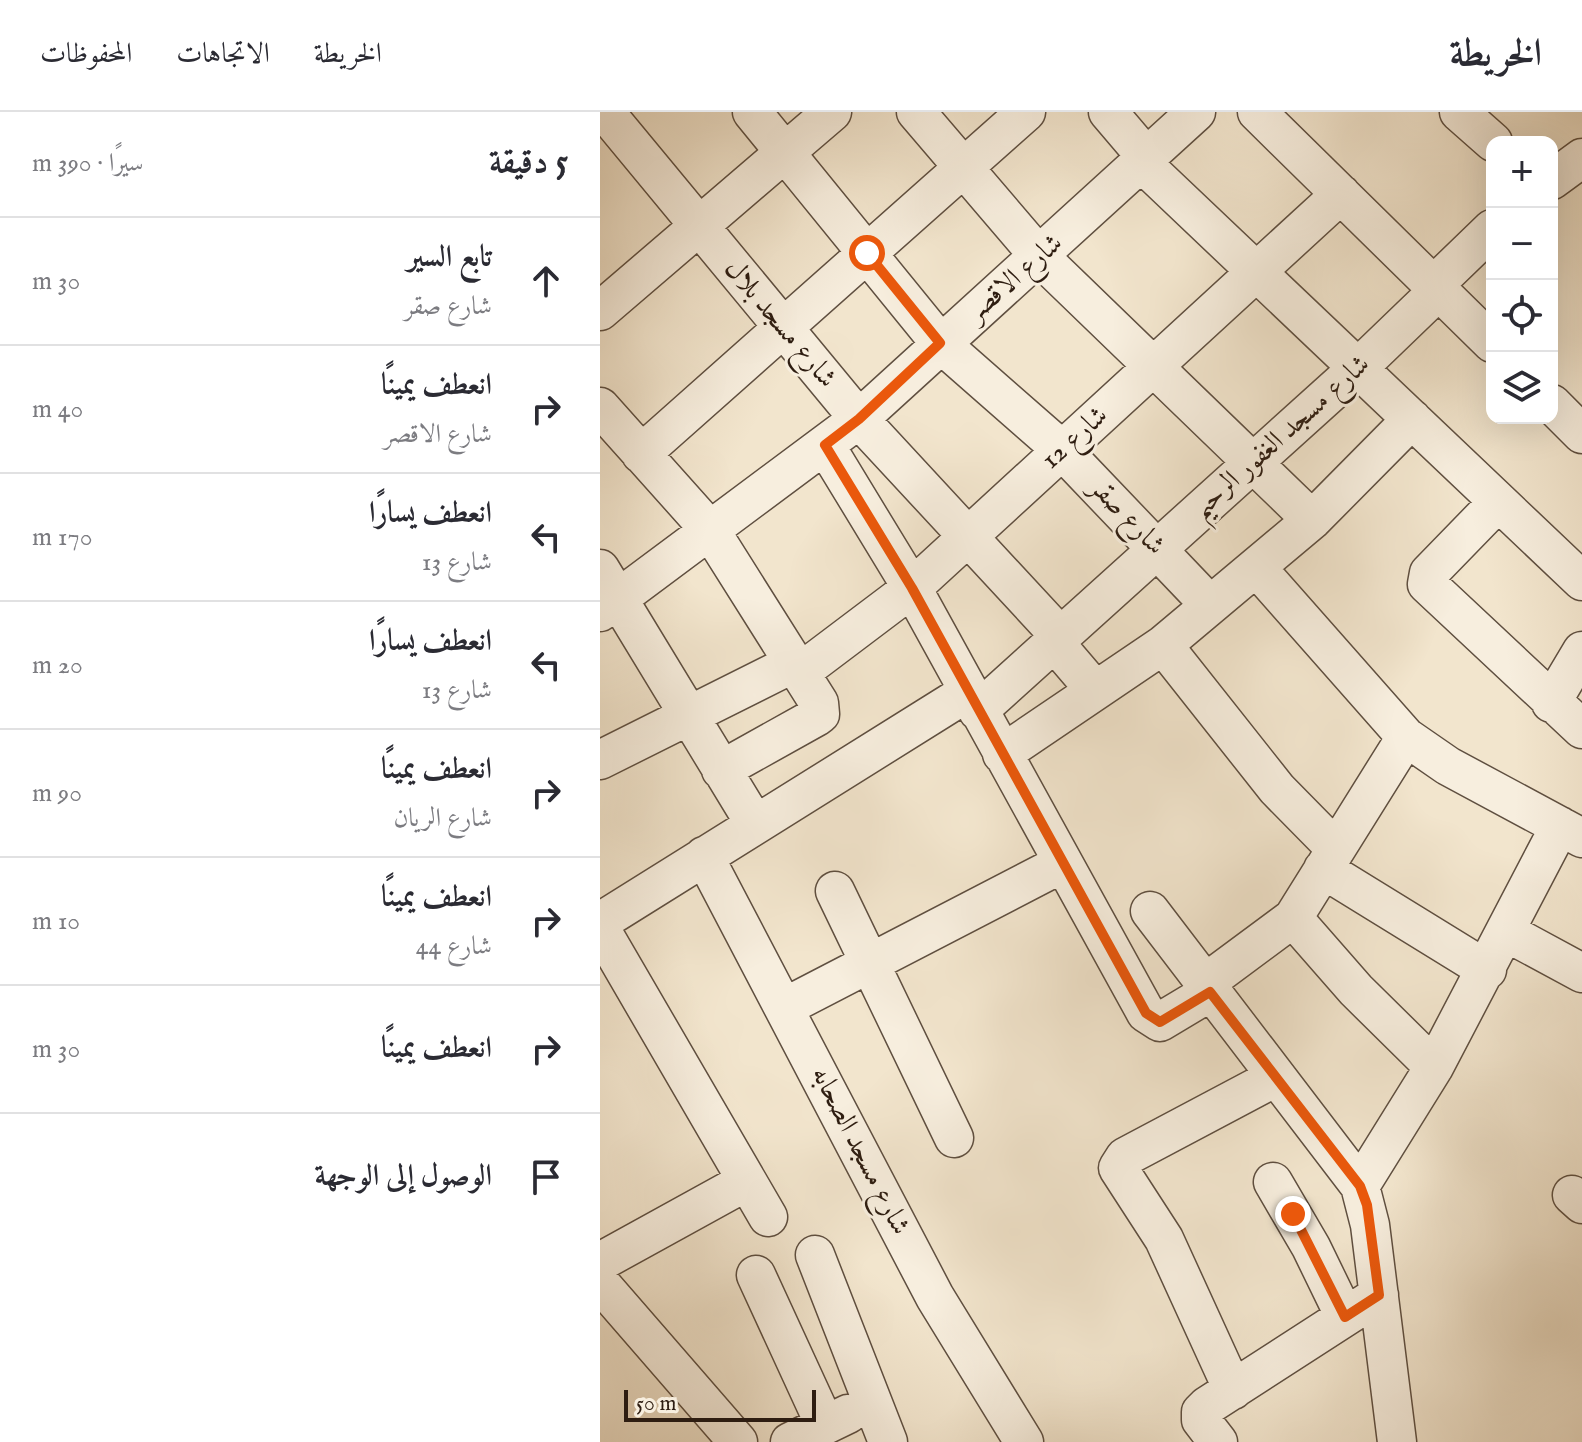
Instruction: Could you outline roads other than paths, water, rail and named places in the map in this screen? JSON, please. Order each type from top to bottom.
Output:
[{"type":"street","name":"شارع صقر","points":[[752,112],[940,343],[1062,450],[1210,605]]},
{"type":"street","points":[[606,293],[699,226],[832,112]]},
{"type":"street","points":[[916,112],[1040,257],[1312,520]]},
{"type":"street","points":[[641,454],[1026,112]]},
{"type":"street","points":[[1108,112],[1145,162],[1582,581]]},
{"type":"street","name":"شارع الاقصر","points":[[606,593],[710,530],[859,419],[1145,162],[1196,112]]},
{"type":"street","points":[[1459,112],[1486,136]]},
{"type":"street","name":"شارع مسجد بلال","points":[[608,117],[859,419],[968,536],[1057,639],[1095,690]]},
{"type":"street","points":[[1276,118],[1341,194],[1486,337]]},
{"type":"street","points":[[1558,176],[1582,158]]},
{"type":"street","name":"شارع 12","points":[[602,756],[799,666],[912,588],[1341,194]]},
{"type":"street","name":"شارع مسجد الغفور الرحيم","points":[[600,925],[755,824],[973,701],[1057,639],[1358,368],[1486,235]]},
{"type":"street","points":[[600,407],[710,530],[799,666],[819,703],[820,714],[721,770]]},
{"type":"street","points":[[1558,410],[1582,434]]},
{"type":"street","points":[[1002,754],[1163,645],[1312,520],[1412,419]]},
{"type":"street","points":[[825,445],[912,588],[1152,1020],[1169,1020],[1293,918],[1406,737]]},
{"type":"street","points":[[1498,502],[1429,573],[1427,584],[1582,729]]},
{"type":"street","points":[[1256,567],[1406,737],[1448,766],[1571,832],[1506,932],[1434,1067],[1360,1186]]},
{"type":"street","points":[[606,593],[689,715],[755,824]]},
{"type":"street","points":[[1163,645],[1330,859],[1487,970]]},
{"type":"street","points":[[1551,703],[1582,651]]},
{"type":"street","name":"شارع مسجد الصحابه","points":[[704,856],[935,1297],[1024,1442]]},
{"type":"street","points":[[785,1007],[1063,863]]},
{"type":"street","points":[[835,891],[954,1138]]},
{"type":"street","points":[[1150,911],[1274,1078],[1360,1186],[1367,1205],[1397,1442]]},
{"type":"street","points":[[1293,918],[1356,990],[1434,1067]]},
{"type":"street","points":[[600,925],[768,1217]]},
{"type":"street","points":[[1506,932],[1582,973]]},
{"type":"street","points":[[1233,1390],[1164,1239],[1118,1168],[1125,1157],[1274,1078]]},
{"type":"street","points":[[600,1262],[747,1181]]},
{"type":"street","points":[[1273,1182],[1311,1247],[1345,1317]]},
{"type":"street","points":[[815,1255],[888,1442]]},
{"type":"street","points":[[756,1275],[825,1425]]},
{"type":"street","points":[[600,1283],[738,1442]]},
{"type":"street","points":[[1218,1442],[1201,1420],[1201,1412],[1379,1295]]},
{"type":"street","points":[[790,1442],[872,1403]]}]
